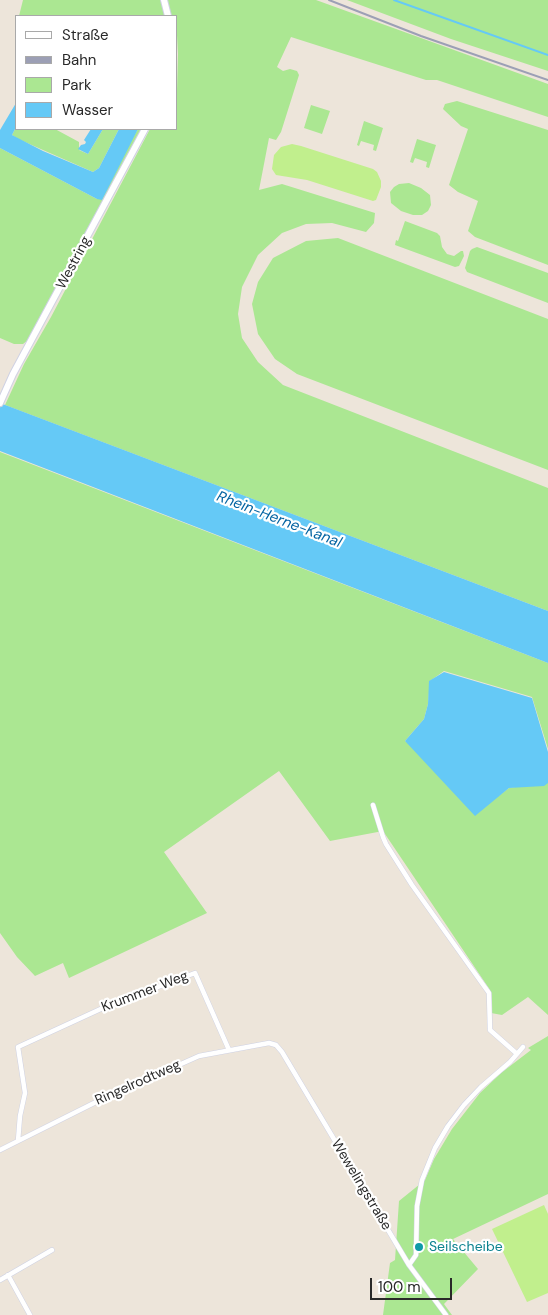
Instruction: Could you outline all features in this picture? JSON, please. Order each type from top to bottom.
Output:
[{"type":"main road","points":[[164,0],[168,15]]},
{"type":"main road","name":"Westring","points":[[1,400],[144,130]]},
{"type":"street","points":[[373,805],[386,844],[412,885],[489,993],[490,1030],[516,1053]]},
{"type":"street","name":"Krummer Weg","points":[[18,1141],[24,1093],[18,1047],[105,1006],[195,973],[228,1050]]},
{"type":"street","name":"Ringelrodtweg","points":[[0,1150],[98,1101],[199,1056],[269,1043],[280,1048],[282,1052]]},
{"type":"street","points":[[409,1265],[416,1255],[417,1206],[422,1180],[434,1148],[464,1105],[481,1087],[510,1062],[523,1047]]},
{"type":"street","name":"Wewelingstraße","points":[[282,1052],[409,1265],[446,1315]]},
{"type":"street","points":[[0,1280],[52,1250]]},
{"type":"street","points":[[8,1275],[30,1315]]},
{"type":"green space","points":[[23,0],[161,0],[165,15],[19,15]]},
{"type":"green space","points":[[167,0],[316,0],[548,84],[548,117],[437,80],[426,80],[291,37],[277,67],[283,71],[290,69],[297,71],[299,75],[281,132],[276,140],[269,138],[259,190],[282,184],[375,213],[374,223],[366,232],[332,223],[306,224],[282,233],[258,255],[242,287],[238,314],[242,338],[258,362],[283,385],[548,488],[548,611],[5,405],[24,364],[51,317],[149,130],[178,130],[178,15],[171,15]]},
{"type":"green space","points":[[347,0],[548,0],[548,71],[451,39]]},
{"type":"green space","points":[[457,101],[548,130],[548,265],[475,237],[468,231],[478,201],[458,192],[449,185],[468,129],[461,126],[443,109],[445,104]]},
{"type":"green space","points":[[311,105],[330,111],[322,134],[304,128]]},
{"type":"green space","points":[[364,121],[383,128],[376,151],[373,150],[374,145],[361,141],[359,146],[357,145]]},
{"type":"green space","points":[[15,129],[57,130],[79,142],[79,150],[88,154],[102,130],[118,130],[99,168],[93,172],[12,135]]},
{"type":"green space","points":[[137,130],[141,130],[28,340],[23,344],[14,344],[0,338],[0,148],[97,199]]},
{"type":"green space","points":[[417,139],[436,145],[429,168],[426,167],[427,162],[415,158],[413,163],[410,162]]},
{"type":"green space","points":[[292,144],[373,169],[377,172],[381,181],[381,187],[376,200],[373,201],[307,180],[276,175],[272,169],[274,155],[281,147]]},
{"type":"green space","points":[[409,183],[421,188],[430,195],[431,205],[428,211],[422,215],[413,215],[401,211],[391,203],[390,192],[394,187],[399,184]]},
{"type":"green space","points":[[405,221],[437,233],[440,236],[442,247],[447,254],[454,256],[463,251],[464,256],[459,266],[455,267],[395,245]]},
{"type":"green space","points":[[338,238],[548,319],[548,470],[297,374],[275,359],[258,334],[252,304],[258,282],[273,258],[306,241]]},
{"type":"green space","points":[[477,247],[548,273],[548,303],[467,272],[465,268],[470,251]]},
{"type":"green space","points":[[0,452],[548,663],[548,749],[532,697],[444,671],[430,681],[428,704],[424,719],[405,741],[493,800],[509,788],[548,782],[548,1015],[528,997],[502,1015],[491,1013],[490,990],[383,831],[330,841],[279,771],[164,852],[207,913],[69,978],[63,963],[35,976],[17,957],[0,933]]},
{"type":"green space","points":[[548,1036],[548,1194],[453,1239],[478,1269],[444,1304],[452,1315],[383,1315],[390,1263],[395,1260],[399,1201],[425,1180],[434,1159],[452,1129],[480,1093],[501,1073],[531,1050],[528,1048]]},
{"type":"green space","points":[[544,1205],[548,1214],[548,1293],[527,1302],[492,1229]]},
{"type":"water","points":[[15,105],[15,129],[12,135],[43,151],[93,172],[99,168],[118,130],[137,130],[102,200],[0,148],[0,130]]},
{"type":"water","points":[[90,130],[102,130],[88,154],[78,149],[81,145],[85,144],[84,140]]},
{"type":"water","name":"Rhein-Herne-Kanal","points":[[0,403],[548,611],[548,663],[0,451]]},
{"type":"water","points":[[444,672],[532,698],[548,752],[548,783],[544,786],[509,788],[475,816],[405,741],[424,719],[428,704],[429,681]]},
{"type":"waterway","points":[[394,0],[548,55]]},
{"type":"railway","points":[[329,0],[421,36],[548,80]]},
{"type":"place","name":"Seilscheibe","points":[[419,1247]]}]
